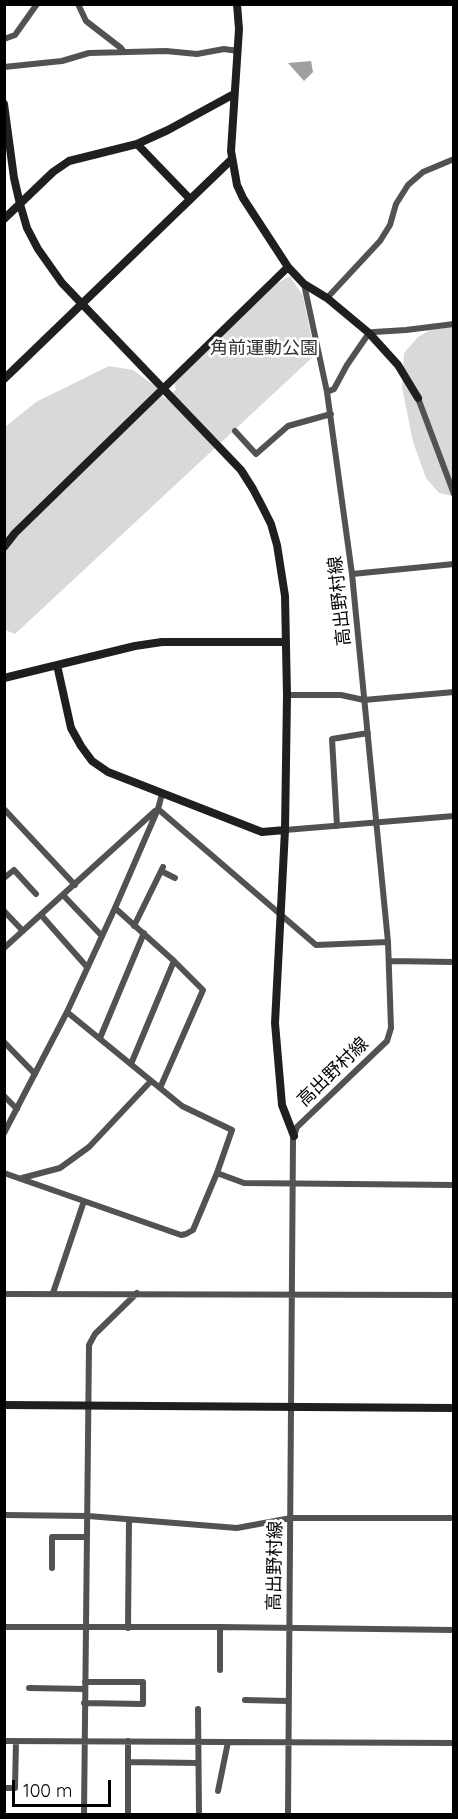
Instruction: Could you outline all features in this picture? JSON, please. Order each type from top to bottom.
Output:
[{"type":"street","points":[[4,39],[15,35],[37,4]]},
{"type":"street","points":[[78,4],[86,21],[124,52]]},
{"type":"street","points":[[237,4],[238,51],[232,159],[237,185],[288,267],[304,284],[327,298],[369,333],[398,365],[418,398],[453,494]]},
{"type":"street","points":[[4,67],[62,61],[89,53],[166,51],[197,54],[224,49],[238,51]]},
{"type":"street","points":[[4,219],[53,172],[69,161],[137,144],[234,94]]},
{"type":"street","points":[[4,104],[7,146],[20,204],[27,228],[38,249],[62,283],[240,470],[253,489],[271,524],[277,545],[285,596],[286,695],[285,830],[275,1023],[282,1105],[294,1136]]},
{"type":"street","points":[[137,144],[190,199]]},
{"type":"street","points":[[4,379],[232,159]]},
{"type":"street","points":[[327,298],[380,241],[390,225],[396,204],[408,185],[423,172],[453,159]]},
{"type":"street","points":[[6,541],[288,267]]},
{"type":"street","name":"高出野村線","points":[[288,1815],[294,1136],[297,1127],[387,1041],[391,1028],[388,942],[352,574],[331,414],[304,284]]},
{"type":"street","points":[[327,392],[334,389],[369,333],[453,324]]},
{"type":"street","points":[[236,431],[256,454],[288,426],[331,414]]},
{"type":"street","points":[[352,574],[453,564]]},
{"type":"street","points":[[4,678],[135,646],[162,642],[285,642]]},
{"type":"street","points":[[57,665],[71,728],[92,761],[108,772],[162,794],[262,832],[453,816]]},
{"type":"street","points":[[286,695],[341,695],[364,700],[453,692]]},
{"type":"street","points":[[337,826],[332,739],[368,733]]},
{"type":"street","points":[[4,1133],[67,1012],[115,908],[158,809],[162,794]]},
{"type":"street","points":[[4,809],[75,885]]},
{"type":"street","points":[[4,948],[158,809]]},
{"type":"street","points":[[158,809],[316,945],[388,942]]},
{"type":"street","points":[[135,926],[162,869],[175,878]]},
{"type":"street","points":[[4,878],[14,870],[36,894]]},
{"type":"street","points":[[63,895],[102,936]]},
{"type":"street","points":[[115,908],[203,990],[160,1088]]},
{"type":"street","points":[[4,910],[23,931]]},
{"type":"street","points":[[41,915],[87,968]]},
{"type":"street","points":[[100,1038],[144,933]]},
{"type":"street","points":[[131,1064],[174,961]]},
{"type":"street","points":[[389,962],[453,962]]},
{"type":"street","points":[[4,1173],[181,1235],[193,1230],[217,1173],[232,1130],[182,1106],[67,1012]]},
{"type":"street","points":[[4,1042],[35,1074]]},
{"type":"street","points":[[22,1178],[60,1168],[89,1147],[151,1081]]},
{"type":"street","points":[[4,1096],[17,1109]]},
{"type":"street","points":[[217,1173],[244,1183],[453,1185]]},
{"type":"street","points":[[53,1293],[84,1201]]},
{"type":"street","points":[[84,1815],[89,1345],[95,1334],[137,1293]]},
{"type":"street","points":[[4,1294],[453,1295]]},
{"type":"street","points":[[4,1405],[453,1408]]},
{"type":"street","points":[[4,1515],[88,1516],[237,1528],[291,1518],[453,1518]]},
{"type":"street","points":[[128,1628],[129,1520]]},
{"type":"street","points":[[52,1568],[52,1537],[87,1537]]},
{"type":"street","points":[[4,1627],[453,1630]]},
{"type":"street","points":[[220,1627],[220,1670]]},
{"type":"street","points":[[29,1688],[143,1682],[142,1704],[84,1703]]},
{"type":"street","points":[[245,1700],[288,1701]]},
{"type":"street","points":[[198,1709],[199,1815]]},
{"type":"street","points":[[4,1741],[453,1743]]},
{"type":"street","points":[[4,1788],[15,1788],[16,1741]]},
{"type":"street","points":[[128,1741],[128,1815]]},
{"type":"street","points":[[218,1791],[228,1742]]},
{"type":"street","points":[[128,1762],[198,1763]]},
{"type":"green space","name":"角前運動公園","points":[[290,276],[303,296],[315,355],[15,634],[5,630],[5,427],[36,402],[109,366],[133,370],[155,386],[165,399],[176,390],[174,382],[276,284]]},
{"type":"green space","points":[[453,327],[453,496],[439,493],[426,478],[413,442],[402,387],[404,353],[418,337],[430,330]]},
{"type":"shaded area","points":[[311,61],[313,72],[304,81],[288,63]]}]
